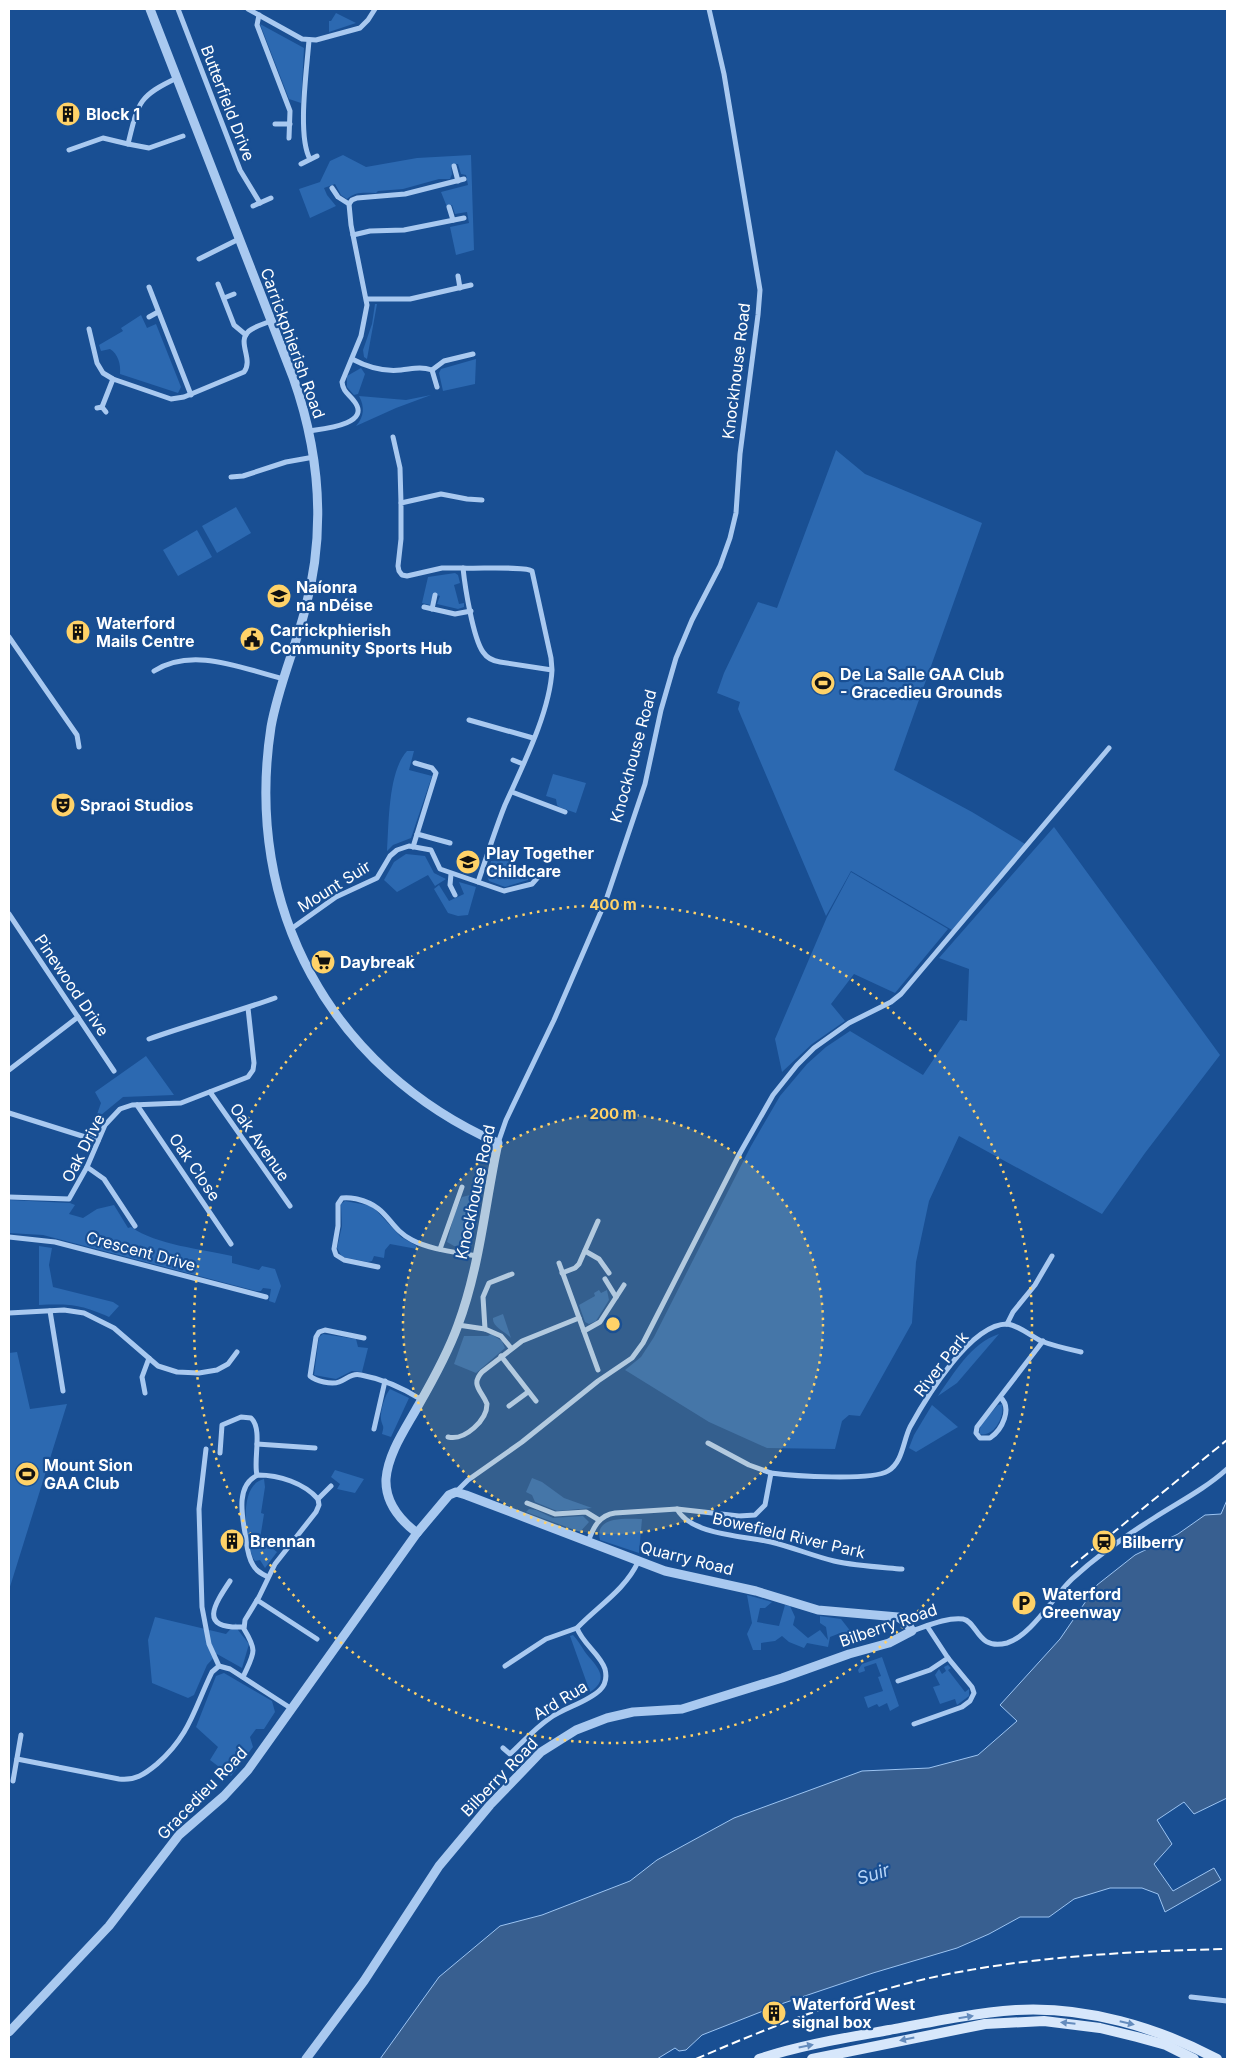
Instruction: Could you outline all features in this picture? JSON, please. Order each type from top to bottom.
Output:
[{"type":"main road","points":[[759,2059],[788,2049],[989,2013],[1017,2010],[1071,2012],[1130,2024],[1189,2045],[1217,2059]]},
{"type":"main road","points":[[812,2059],[985,2024],[1044,2021],[1110,2030],[1166,2046],[1194,2059]]},
{"type":"street","name":"Carrickphierish Road","points":[[150,9],[299,395],[314,457],[318,513],[315,562],[306,608],[284,678],[268,748],[265,813],[273,869],[290,930],[304,962],[323,996],[344,1025],[369,1054],[427,1104],[498,1143]]},
{"type":"street","name":"Butterfield Drive","points":[[178,9],[240,170],[260,202]]},
{"type":"street","points":[[248,9],[302,39],[309,40],[316,40],[360,28],[375,9]]},
{"type":"street","name":"Knockhouse Road","points":[[416,1533],[394,1509],[388,1495],[386,1479],[395,1450],[443,1360],[458,1325],[477,1256],[498,1143],[606,900],[645,784],[661,710],[676,658],[692,620],[720,566],[733,527],[760,290],[722,68],[709,9]]},
{"type":"street","points":[[259,15],[257,25],[290,111],[289,138]]},
{"type":"street","points":[[309,40],[304,129],[305,149],[310,159]]},
{"type":"street","points":[[128,144],[136,110],[142,100],[161,86],[177,78]]},
{"type":"street","points":[[275,124],[290,124]]},
{"type":"street","points":[[69,150],[103,138],[149,148],[183,136]]},
{"type":"street","points":[[301,164],[317,156]]},
{"type":"street","points":[[349,204],[357,198],[406,194],[461,180],[454,166]]},
{"type":"street","points":[[332,188],[338,197],[349,204]]},
{"type":"street","points":[[253,206],[271,198]]},
{"type":"street","points":[[309,431],[347,424],[355,418],[358,411],[357,405],[342,386],[344,375],[364,328],[367,299],[352,235],[349,204]]},
{"type":"street","points":[[449,208],[453,220]]},
{"type":"street","points":[[352,235],[374,231],[404,230],[464,218]]},
{"type":"street","points":[[199,259],[239,239]]},
{"type":"street","points":[[458,276],[460,288]]},
{"type":"street","points":[[218,284],[234,325],[246,335]]},
{"type":"street","points":[[367,299],[410,299],[471,286]]},
{"type":"street","points":[[149,287],[191,395]]},
{"type":"street","points":[[224,298],[234,294]]},
{"type":"street","points":[[149,317],[158,312]]},
{"type":"street","points":[[89,329],[99,368],[103,373],[113,379],[171,399],[178,399],[244,372],[248,363],[244,343],[246,335],[251,329],[271,321]]},
{"type":"street","points":[[432,370],[444,361],[473,354]]},
{"type":"street","points":[[352,359],[369,367],[380,369],[401,370],[420,367],[432,370]]},
{"type":"street","points":[[432,370],[437,387]]},
{"type":"street","points":[[106,412],[100,407],[113,379]]},
{"type":"street","points":[[393,437],[400,468],[402,539],[398,571],[402,575],[407,576],[442,568],[524,568],[532,571],[551,658],[552,670],[547,698],[478,882]]},
{"type":"street","points":[[231,477],[243,476],[286,462],[314,457]]},
{"type":"street","points":[[401,503],[441,494],[482,500]]},
{"type":"street","points":[[463,568],[480,648],[490,658],[504,663],[552,670]]},
{"type":"street","points":[[432,609],[435,595]]},
{"type":"street","points":[[424,607],[455,614],[471,611]]},
{"type":"street","points":[[9,637],[75,731],[79,741],[79,748]]},
{"type":"street","points":[[154,671],[173,661],[194,659],[284,678]]},
{"type":"street","points":[[470,720],[533,738]]},
{"type":"street","points":[[456,1492],[468,1480],[522,1442],[598,1381],[624,1365],[635,1354],[664,1303],[751,1133],[767,1105],[789,1074],[807,1055],[849,1023],[888,1004],[901,994],[1110,748]]},
{"type":"street","points":[[513,760],[523,764]]},
{"type":"street","points":[[415,763],[432,768],[436,773],[413,847],[431,850],[439,868],[451,874],[507,891],[533,883],[538,876],[530,872]]},
{"type":"street","points":[[512,792],[565,812]]},
{"type":"street","points":[[550,807],[553,799]]},
{"type":"street","points":[[417,834],[450,843]]},
{"type":"street","name":"Mount Suir","points":[[290,930],[336,897],[376,878],[394,852],[406,847],[413,847]]},
{"type":"street","points":[[451,874],[450,883],[455,895]]},
{"type":"street","name":"Pinewood Drive","points":[[9,914],[114,1071]]},
{"type":"street","points":[[149,1039],[195,1023],[214,1020],[275,998]]},
{"type":"street","name":"Oak Drive","points":[[9,1197],[66,1199],[72,1195],[87,1167],[105,1125],[113,1115],[123,1108],[137,1105],[177,1104],[243,1080],[253,1070],[248,1008]]},
{"type":"street","points":[[9,1070],[78,1017]]},
{"type":"street","name":"Oak Avenue","points":[[210,1092],[290,1206]]},
{"type":"street","name":"Oak Close","points":[[137,1105],[231,1244]]},
{"type":"street","points":[[9,1113],[24,1116],[98,1141]]},
{"type":"street","points":[[87,1167],[104,1179],[135,1226]]},
{"type":"street","points":[[440,1249],[462,1187]]},
{"type":"street","points":[[378,1267],[344,1260],[336,1255],[334,1248],[338,1226],[338,1204],[342,1198],[373,1204],[381,1209],[407,1237],[421,1244],[477,1256]]},
{"type":"street","points":[[562,1273],[577,1266],[598,1221]]},
{"type":"street","name":"Crescent Drive","points":[[9,1237],[55,1242],[266,1297]]},
{"type":"street","points":[[585,1251],[599,1259],[609,1273]]},
{"type":"street","points":[[1052,1256],[1035,1285],[1013,1312],[1007,1324],[1043,1341],[1081,1352]]},
{"type":"street","points":[[559,1263],[598,1370]]},
{"type":"street","points":[[485,1329],[483,1297],[485,1289],[492,1281],[512,1274]]},
{"type":"street","points":[[605,1279],[616,1298]]},
{"type":"street","points":[[584,1331],[597,1325],[624,1285]]},
{"type":"street","points":[[9,1313],[76,1311],[102,1321],[119,1332],[158,1366],[172,1371],[199,1373],[221,1369],[228,1364],[237,1352]]},
{"type":"street","points":[[50,1312],[63,1391]]},
{"type":"street","points":[[448,1438],[455,1439],[461,1437],[484,1418],[487,1404],[478,1389],[477,1380],[482,1372],[511,1348],[532,1335],[579,1318]]},
{"type":"street","name":"River Park","points":[[771,1473],[867,1476],[884,1473],[892,1468],[898,1460],[907,1434],[917,1416],[950,1366],[975,1338],[990,1329],[1007,1324]]},
{"type":"street","points":[[458,1325],[485,1329],[501,1336],[511,1348]]},
{"type":"street","points":[[364,1338],[328,1331],[319,1332],[316,1337],[310,1376],[316,1380],[334,1383],[356,1374],[385,1381],[422,1400]]},
{"type":"street","points":[[1000,1398],[1005,1403],[1006,1408],[997,1433],[990,1438],[980,1438],[976,1433],[977,1427],[1043,1341]]},
{"type":"street","points":[[501,1356],[536,1401]]},
{"type":"street","points":[[145,1393],[142,1378],[149,1358]]},
{"type":"street","points":[[374,1429],[385,1381]]},
{"type":"street","points":[[510,1406],[528,1392]]},
{"type":"street","points":[[220,1453],[222,1425],[243,1417],[250,1417],[254,1420],[257,1444],[255,1463],[257,1476]]},
{"type":"street","points":[[708,1443],[749,1465],[771,1473]]},
{"type":"street","points":[[257,1444],[315,1448]]},
{"type":"street","points":[[206,1449],[198,1509],[202,1607],[209,1644],[219,1666]]},
{"type":"street","name":"Bilberry Road","points":[[306,2059],[364,1981],[428,1881],[450,1851],[510,1784],[546,1748],[576,1730],[607,1718],[632,1712],[682,1709],[849,1654],[889,1643],[912,1631],[927,1626],[960,1619],[969,1622],[984,1640],[995,1643],[1007,1642],[1017,1638],[1066,1585],[1096,1560],[1138,1529],[1199,1491],[1227,1469]]},
{"type":"street","name":"Bowefield River Park","points":[[599,1520],[606,1515],[615,1513],[677,1509],[728,1515],[755,1515],[766,1505],[771,1473]]},
{"type":"street","points":[[243,1677],[254,1648],[243,1627],[245,1620],[279,1558],[316,1512],[319,1505],[318,1499],[292,1482],[274,1477],[257,1476],[248,1483],[244,1491],[242,1520],[251,1561],[257,1570],[268,1577]]},
{"type":"street","points":[[318,1499],[331,1486]]},
{"type":"street","name":"Gracedieu Road","points":[[9,2032],[112,1921],[179,1835],[242,1778],[416,1533],[447,1497],[456,1492]]},
{"type":"street","name":"Quarry Road","points":[[456,1492],[676,1575],[756,1591],[818,1610],[898,1617],[905,1620],[912,1631]]},
{"type":"street","points":[[527,1503],[553,1513],[586,1512],[599,1520],[588,1542]]},
{"type":"street","name":"Bowefield River Park","points":[[677,1509],[688,1522],[715,1531],[775,1543],[835,1561],[902,1569]]},
{"type":"street","points":[[505,1666],[546,1639],[577,1628],[625,1584],[638,1562]]},
{"type":"street","points":[[230,1581],[215,1605],[214,1614],[219,1622],[226,1626],[243,1627]]},
{"type":"street","points":[[257,1600],[317,1639]]},
{"type":"street","points":[[914,1724],[962,1707],[973,1697],[972,1687],[948,1658],[927,1626]]},
{"type":"street","name":"Ard Rua","points":[[503,1748],[510,1754],[538,1726],[598,1692],[603,1686],[606,1678],[604,1666],[584,1641],[577,1628]]},
{"type":"street","points":[[898,1681],[930,1670],[948,1658]]},
{"type":"street","points":[[17,1759],[119,1779],[130,1780],[139,1777],[160,1762],[181,1739],[190,1725],[212,1672],[219,1666],[227,1667],[292,1709]]},
{"type":"street","points":[[13,1781],[21,1734]]},
{"type":"street","points":[[1191,1997],[1227,2001]]},
{"type":"shaded area","points":[[336,13],[356,23],[329,32],[329,21],[331,21]]},
{"type":"shaded area","points":[[260,24],[304,48],[301,103],[289,99]]},
{"type":"shaded area","points":[[343,155],[366,167],[417,158],[471,155],[474,250],[456,255],[450,227],[469,223],[467,212],[455,214],[452,205],[447,207],[441,192],[468,185],[466,175],[461,174],[458,164],[451,165],[452,174],[450,179],[439,179],[403,189],[357,194],[347,199],[341,195],[335,184],[324,188],[336,206],[310,218],[299,189],[320,182],[330,161]]},
{"type":"shaded area","points":[[375,304],[377,304],[367,359],[364,357],[363,350],[372,324]]},
{"type":"shaded area","points":[[141,315],[147,328],[156,324],[181,387],[178,393],[120,374],[117,356],[110,349],[101,351],[99,345],[123,331],[121,328]]},
{"type":"shaded area","points":[[476,359],[475,384],[443,391],[439,373],[441,369]]},
{"type":"shaded area","points":[[361,368],[365,374],[358,394],[354,395],[347,387],[347,376]]},
{"type":"shaded area","points":[[431,395],[356,426],[363,412],[359,396],[406,400]]},
{"type":"shaded area","name":"De La Salle GAA Club - Gracedieu Grounds","points":[[836,450],[865,474],[982,523],[894,770],[972,812],[1025,844],[952,930],[851,871],[826,916],[738,709],[740,702],[717,693],[724,673],[758,602],[777,608]]},
{"type":"shaded area","points":[[236,507],[251,533],[217,553],[202,526]]},
{"type":"shaded area","points":[[197,530],[212,557],[178,576],[163,550]]},
{"type":"shaded area","points":[[455,573],[458,575],[460,583],[454,585],[459,604],[464,603],[464,607],[458,609],[437,604],[440,596],[433,594],[430,605],[422,603],[428,577]]},
{"type":"shaded area","points":[[407,751],[414,751],[409,770],[432,776],[411,838],[393,845],[387,851],[393,784],[401,760]]},
{"type":"shaded area","points":[[553,774],[586,783],[576,813],[559,807],[556,799],[546,796]]},
{"type":"shaded area","points":[[1054,827],[1220,1055],[1145,1153],[1102,1214],[959,1136],[929,1201],[916,1262],[912,1323],[860,1416],[849,1415],[842,1421],[835,1449],[767,1448],[709,1422],[625,1370],[641,1357],[654,1337],[751,1146],[780,1096],[807,1064],[826,1047],[850,1031],[923,1075],[960,1020],[967,1021],[969,969],[939,958]]},
{"type":"shaded area","points":[[406,854],[425,856],[434,873],[446,879],[435,886],[428,875],[397,892],[384,880],[394,862]]},
{"type":"shaded area","points":[[510,860],[528,877],[528,880],[505,887],[489,881],[487,876],[491,861]]},
{"type":"shaded area","points":[[851,872],[948,929],[895,993],[854,974],[831,1004],[845,1021],[812,1044],[782,1072],[775,1039],[827,917]]},
{"type":"shaded area","points":[[459,882],[476,887],[468,915],[458,916],[448,913],[434,889],[439,885],[449,901],[464,894]]},
{"type":"shaded area","points":[[146,1056],[174,1095],[123,1097],[95,1120],[101,1103],[95,1092]]},
{"type":"shaded area","points":[[473,1185],[476,1186],[478,1192],[467,1248],[454,1246],[447,1242],[454,1215],[462,1197],[470,1195]]},
{"type":"shaded area","points":[[9,1200],[70,1203],[75,1205],[69,1214],[83,1218],[97,1209],[114,1205],[128,1228],[131,1227],[166,1242],[232,1256],[232,1263],[259,1270],[262,1266],[275,1269],[281,1286],[275,1303],[269,1301],[271,1289],[263,1288],[261,1291],[256,1291],[43,1235],[9,1233]]},
{"type":"shaded area","points":[[345,1201],[372,1206],[401,1237],[417,1246],[417,1249],[390,1244],[385,1250],[384,1258],[374,1256],[372,1261],[368,1262],[342,1257],[337,1248],[342,1226],[341,1204]]},
{"type":"shaded area","points":[[39,1246],[52,1248],[49,1265],[53,1287],[113,1302],[119,1306],[109,1317],[74,1306],[39,1305]]},
{"type":"shaded area","points":[[599,1290],[601,1293],[607,1290],[609,1300],[596,1321],[589,1324],[585,1322],[579,1305],[595,1296],[594,1293]]},
{"type":"shaded area","points":[[503,1314],[511,1338],[493,1321],[493,1318]]},
{"type":"shaded area","points":[[323,1334],[356,1339],[358,1347],[368,1348],[362,1372],[352,1371],[336,1379],[314,1375],[319,1337]]},
{"type":"shaded area","points":[[491,1334],[502,1341],[505,1348],[476,1373],[454,1364],[464,1336],[488,1336]]},
{"type":"shaded area","points":[[999,1334],[957,1383],[938,1396],[964,1360],[980,1344]]},
{"type":"shaded area","name":"Mount Sion GAA Club","points":[[17,1352],[30,1409],[67,1404],[9,1590],[9,1353]]},
{"type":"shaded area","points":[[390,1389],[409,1398],[391,1437],[382,1434],[383,1427],[381,1422],[382,1408]]},
{"type":"shaded area","points":[[1002,1404],[1002,1414],[994,1429],[989,1433],[979,1434],[981,1424],[998,1405]]},
{"type":"shaded area","points":[[932,1405],[958,1427],[916,1452],[909,1448],[914,1435]]},
{"type":"shaded area","points":[[335,1470],[364,1479],[355,1493],[337,1489],[340,1484],[331,1477]]},
{"type":"shaded area","points":[[532,1478],[542,1482],[564,1498],[592,1508],[557,1511],[535,1502],[532,1495],[526,1492]]},
{"type":"shaded area","points":[[264,1479],[265,1487],[261,1513],[264,1514],[260,1539],[277,1552],[265,1568],[260,1560],[255,1561],[253,1558],[246,1527],[247,1502],[250,1491],[255,1483]]},
{"type":"shaded area","points":[[529,1509],[536,1510],[553,1518],[583,1516],[589,1522],[580,1532],[526,1512]]},
{"type":"shaded area","points":[[621,1519],[642,1519],[639,1553],[600,1540],[599,1532],[607,1522]]},
{"type":"shaded area","points":[[747,1595],[772,1602],[765,1608],[760,1608],[757,1622],[779,1626],[785,1605],[790,1606],[795,1617],[793,1625],[808,1638],[820,1630],[828,1640],[826,1627],[820,1623],[820,1616],[841,1619],[855,1637],[846,1639],[843,1632],[830,1637],[828,1647],[807,1643],[804,1648],[789,1642],[782,1636],[775,1641],[761,1643],[761,1650],[753,1650],[747,1634],[752,1623]]},
{"type":"shaded area","points":[[155,1617],[226,1634],[236,1623],[238,1630],[249,1644],[242,1668],[217,1654],[207,1665],[194,1695],[188,1698],[152,1683],[148,1640]]},
{"type":"shaded area","points":[[573,1635],[600,1672],[600,1682],[590,1692],[570,1636]]},
{"type":"shaded area","points":[[882,1657],[899,1706],[890,1711],[887,1703],[879,1707],[877,1704],[868,1708],[864,1697],[883,1691],[878,1677],[881,1676],[876,1663],[864,1667],[865,1671],[859,1673],[858,1670],[862,1664]]},
{"type":"shaded area","points":[[948,1665],[951,1668],[948,1670],[965,1692],[969,1689],[969,1696],[957,1705],[955,1699],[940,1704],[933,1687],[940,1685],[935,1675],[939,1669],[942,1674],[946,1671],[944,1667]]},
{"type":"shaded area","points":[[224,1673],[272,1701],[275,1712],[264,1729],[256,1729],[250,1737],[253,1747],[231,1776],[210,1760],[218,1747],[196,1727],[216,1676]]},
{"type":"water","name":"Suir","points":[[1227,1500],[1227,1798],[1194,1814],[1184,1802],[1157,1820],[1172,1844],[1154,1864],[1173,1891],[1214,1868],[1221,1880],[1165,1912],[1158,1894],[1142,1888],[1110,1888],[1074,1899],[1049,1917],[1020,1917],[989,1934],[957,1948],[873,1973],[781,2004],[702,2035],[686,2050],[679,2051],[675,2048],[657,2059],[380,2059],[439,1977],[500,1926],[542,1915],[630,1881],[657,1860],[734,1818],[862,1771],[929,1768],[978,1755],[1017,1721],[1000,1705],[1060,1639],[1097,1585],[1135,1555],[1178,1534],[1205,1515],[1221,1514]]},
{"type":"railway","points":[[1071,1567],[1227,1440]]},
{"type":"railway","points":[[696,2059],[762,2031],[830,2006],[900,1985],[935,1977],[1002,1965],[1066,1957],[1227,1949]]},
{"type":"place","name":"Block 1","points":[[68,114]]},
{"type":"place","name":"Naíonra na nDéise","points":[[279,596]]},
{"type":"place","name":"Waterford Mails Centre","points":[[78,632]]},
{"type":"place","name":"Carrickphierish Community Sports Hub","points":[[252,639]]},
{"type":"place","name":"De La Salle GAA Club - Gracedieu Grounds","points":[[823,683]]},
{"type":"place","name":"Spraoi Studios","points":[[63,805]]},
{"type":"place","name":"Play Together Childcare","points":[[468,862]]},
{"type":"place","name":"Daybreak","points":[[323,962]]},
{"type":"place","name":"Mount Sion GAA Club","points":[[27,1474]]},
{"type":"place","name":"Brennan","points":[[232,1541]]},
{"type":"place","name":"Bilberry","points":[[1104,1542]]},
{"type":"place","name":"Waterford Greenway","points":[[1024,1603]]},
{"type":"place","name":"Waterford West signal box","points":[[774,2013]]}]
